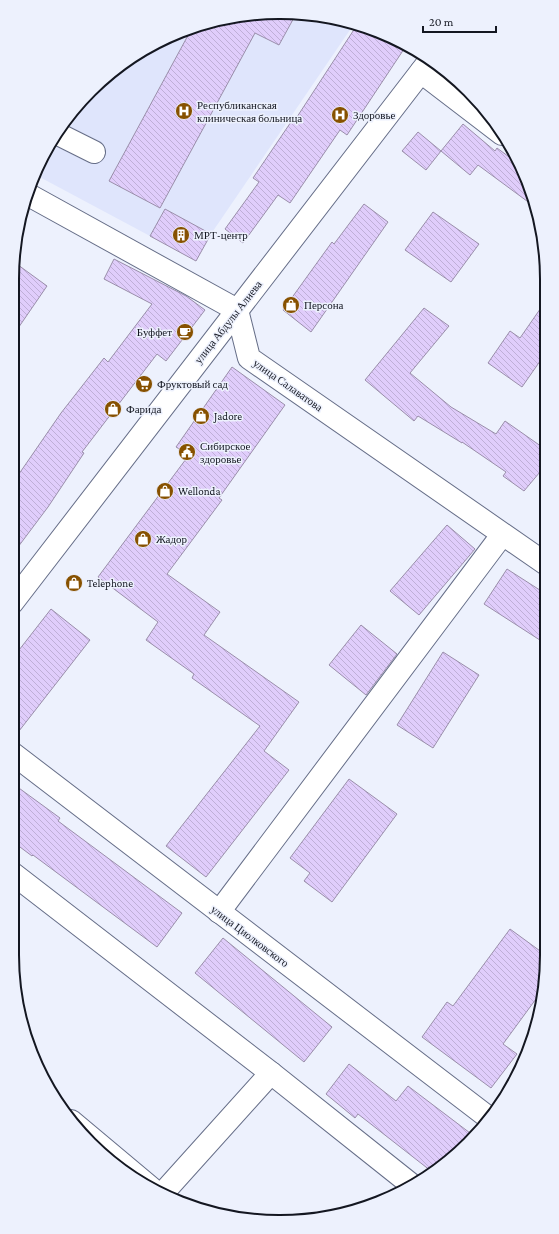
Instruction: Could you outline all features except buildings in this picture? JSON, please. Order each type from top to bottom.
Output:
[{"type":"street","points":[[425,66],[482,117]]},
{"type":"street","name":"улица Абдулы Алиева","points":[[19,594],[425,66]]},
{"type":"street","points":[[62,136],[94,152]]},
{"type":"street","points":[[33,197],[237,310]]},
{"type":"street","name":"улица Салаватова","points":[[237,310],[249,358],[540,560]]},
{"type":"street","points":[[219,912],[502,535]]},
{"type":"street","name":"улица Циолковского","points":[[19,758],[485,1115]]},
{"type":"street","points":[[19,878],[271,1073],[407,1181]]},
{"type":"street","points":[[167,1189],[271,1073]]},
{"type":"shaded area","name":"Республиканская клиническая больница","points":[[280,19],[314,21],[351,29],[211,234],[150,236],[40,177],[54,149],[63,135],[95,95],[121,73],[149,54],[180,39],[212,28],[245,21]]},
{"type":"place","name":"Республиканская клиническая больница","points":[[184,111]]},
{"type":"place","name":"Здоровье","points":[[340,115]]},
{"type":"place","name":"МРТ-центр","points":[[181,235]]},
{"type":"place","name":"Персона","points":[[291,305]]},
{"type":"place","name":"Буффет","points":[[185,332]]},
{"type":"place","name":"Фруктовый сад","points":[[144,384]]},
{"type":"place","name":"Фарида","points":[[113,409]]},
{"type":"place","name":"Jadore","points":[[201,416]]},
{"type":"place","name":"Сибирское здоровье","points":[[187,452]]},
{"type":"place","name":"Wellonda","points":[[165,491]]},
{"type":"place","name":"Жадор","points":[[143,539]]},
{"type":"place","name":"Telephone","points":[[74,583]]}]
